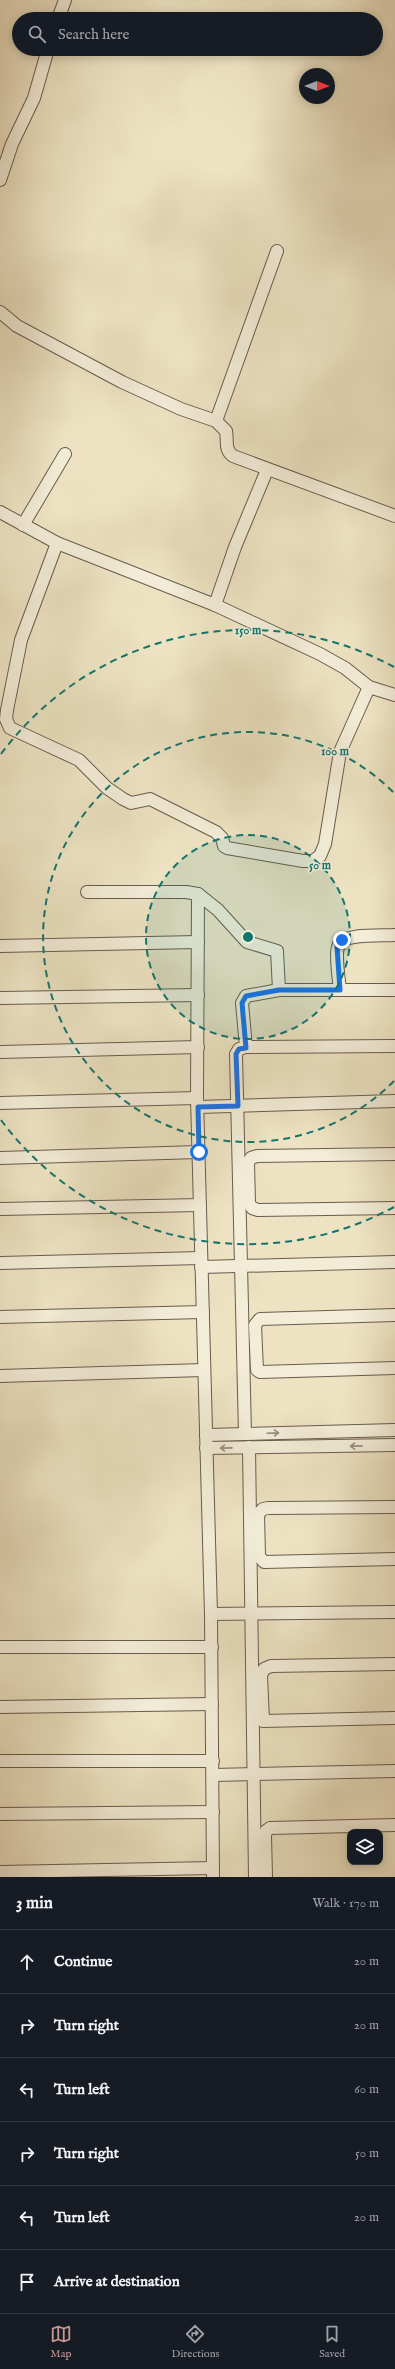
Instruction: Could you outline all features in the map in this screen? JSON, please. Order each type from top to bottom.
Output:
[{"type":"street","points":[[61,12],[65,0]]},
{"type":"street","points":[[0,180],[12,144],[34,98],[46,56]]},
{"type":"street","points":[[216,421],[277,251]]},
{"type":"street","points":[[0,312],[17,326],[122,382],[181,409],[216,421],[226,431],[228,452],[242,461],[307,482],[395,516]]},
{"type":"street","points":[[23,525],[66,454]]},
{"type":"street","points":[[215,605],[235,547],[267,470]]},
{"type":"street","points":[[0,512],[57,543],[215,605],[320,654],[345,668],[369,687],[395,695]]},
{"type":"street","points":[[57,543],[21,640],[7,710],[6,719],[10,728],[79,760],[107,788],[123,799],[131,803],[150,799],[216,832],[220,835],[224,846],[227,848],[303,861],[313,861],[320,856],[325,844],[340,752],[369,687]]},
{"type":"street","points":[[87,892],[186,892],[198,894],[218,910],[247,942],[277,951],[279,990]]},
{"type":"street","points":[[0,1872],[213,1873],[212,1646],[198,1102],[198,894]]},
{"type":"street","points":[[340,990],[337,947],[342,940],[349,937],[395,936]]},
{"type":"street","points":[[0,946],[198,942]]},
{"type":"street","points":[[246,1048],[242,1003],[246,996],[279,990],[395,990]]},
{"type":"street","points":[[0,998],[198,995]]},
{"type":"street","points":[[245,1434],[236,1054],[239,1049],[246,1048],[395,1046]]},
{"type":"street","points":[[0,1052],[198,1048]]},
{"type":"street","points":[[0,1103],[198,1102],[238,1106],[395,1101]]},
{"type":"street","points":[[0,1158],[199,1152]]},
{"type":"street","points":[[395,1154],[257,1156],[251,1158],[248,1163],[249,1203],[252,1208],[258,1210],[395,1208]]},
{"type":"street","points":[[0,1209],[200,1204]]},
{"type":"street","points":[[0,1263],[201,1263],[241,1266],[395,1262]]},
{"type":"street","points":[[0,1317],[203,1312]]},
{"type":"street","points":[[395,1315],[260,1319],[255,1329],[256,1370],[260,1372],[395,1368]]},
{"type":"street","points":[[0,1376],[204,1370]]},
{"type":"street","points":[[206,1435],[395,1430]]},
{"type":"street","points":[[206,1448],[395,1445]]},
{"type":"street","points":[[249,1447],[250,1614],[258,1721]]},
{"type":"street","points":[[395,1507],[268,1508],[263,1509],[258,1514],[259,1556],[264,1562],[395,1559]]},
{"type":"street","points":[[211,1614],[395,1612]]},
{"type":"street","points":[[0,1647],[212,1646]]},
{"type":"street","points":[[255,1877],[254,1774],[262,1675],[266,1667],[395,1664]]},
{"type":"street","points":[[0,1707],[212,1704]]},
{"type":"street","points":[[258,1721],[395,1718]]},
{"type":"street","points":[[0,1761],[213,1761]]},
{"type":"street","points":[[213,1775],[395,1771]]},
{"type":"street","points":[[0,1814],[213,1812]]},
{"type":"street","points":[[266,1877],[265,1836],[266,1832],[270,1828],[395,1825]]},
{"type":"route","points":[[199,1152],[198,1107],[238,1106],[236,1054],[239,1049],[246,1048],[242,1003],[246,996],[279,990],[340,990],[337,947],[342,940]]}]
